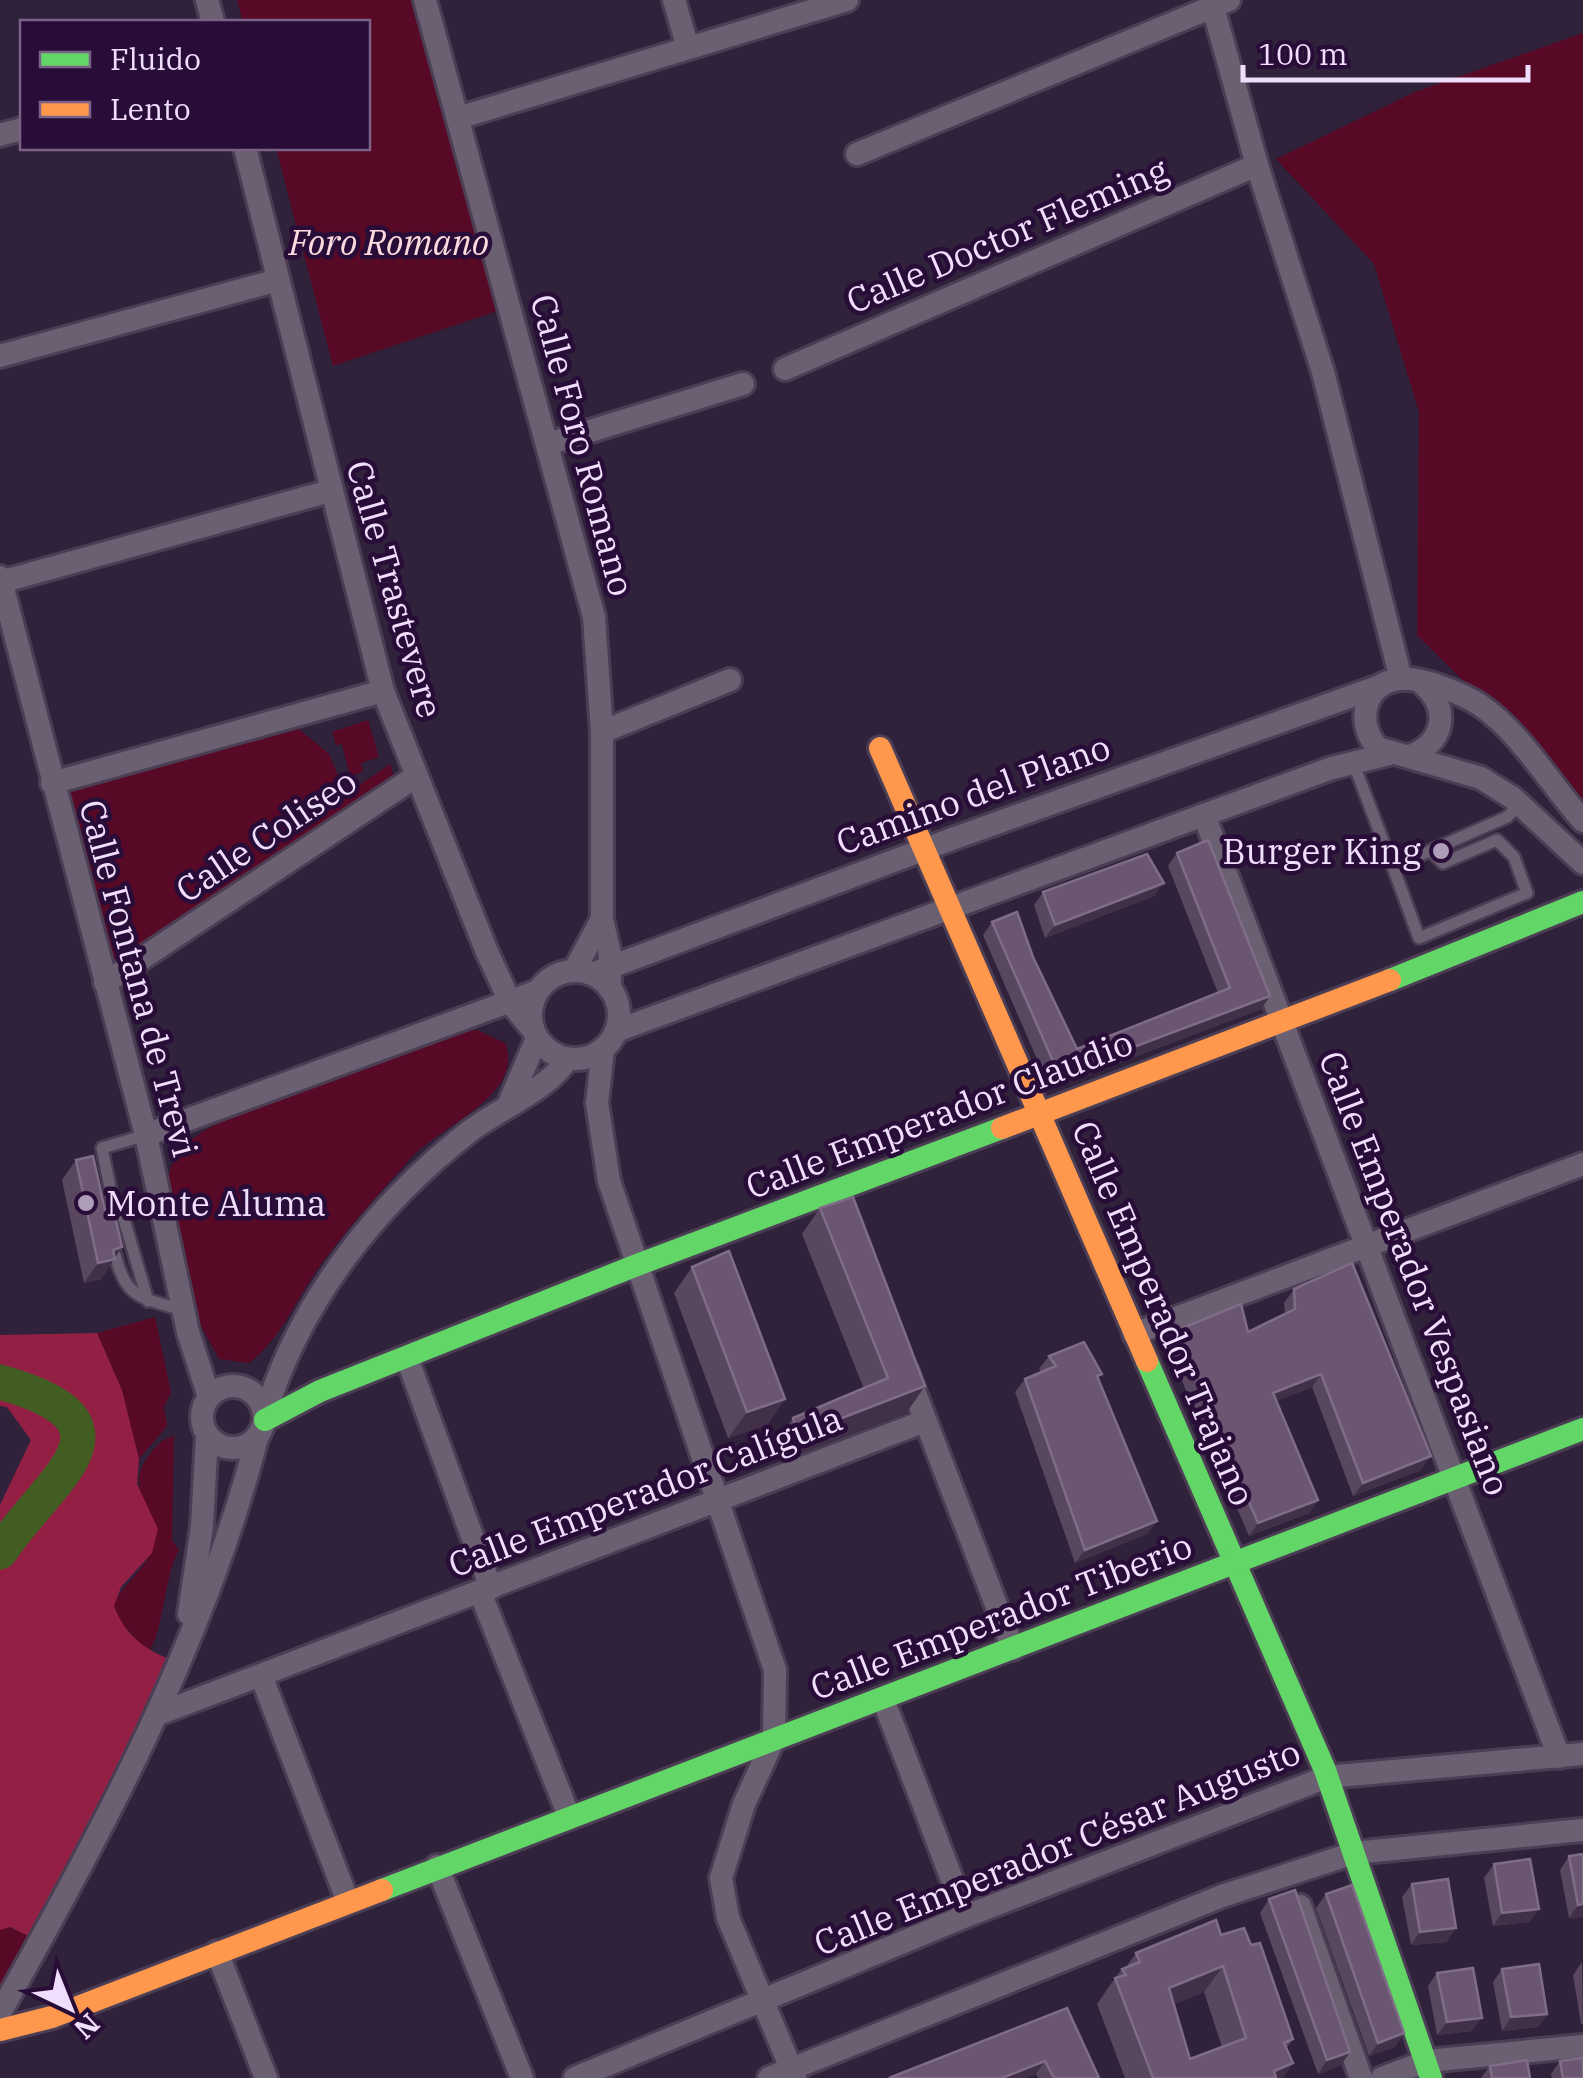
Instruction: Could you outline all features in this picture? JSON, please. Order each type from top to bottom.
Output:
[{"type":"street","name":"Calle Foro Romano","points":[[425,0],[594,617],[602,732],[602,919],[597,975]]},
{"type":"street","points":[[674,0],[688,48]]},
{"type":"street","points":[[458,118],[847,0]]},
{"type":"street","points":[[535,1034],[550,1052],[568,1059],[587,1058],[610,1040],[947,908],[1353,762],[1400,755],[1433,743],[1442,718],[1440,705],[1401,683],[1324,372],[1257,165],[1218,2],[857,154]]},
{"type":"street","name":"Calle Trastevere","points":[[246,150],[383,691],[510,1002],[535,1034]]},
{"type":"street","name":"Calle Doctor Fleming","points":[[785,369],[1257,165]]},
{"type":"street","points":[[0,356],[278,280]]},
{"type":"street","points":[[548,444],[743,384]]},
{"type":"street","points":[[1,580],[330,491]]},
{"type":"street","name":"Calle Fontana de Trevi","points":[[1,580],[146,1135],[184,1310],[210,1397]]},
{"type":"street","points":[[602,732],[730,680]]},
{"type":"street","points":[[1401,683],[1364,717],[1370,740],[1400,755],[1481,778],[1520,805],[1583,863]]},
{"type":"street","points":[[1401,683],[1479,705],[1498,721],[1583,820]]},
{"type":"street","name":"Camino del Plano","points":[[597,975],[922,850],[1401,683]]},
{"type":"street","points":[[52,783],[383,691]]},
{"type":"street","name":"Calle Emperador Trajano","points":[[880,748],[1328,1777],[1429,2070]]},
{"type":"street","name":"Calle Coliseo","points":[[105,982],[415,777]]},
{"type":"street","name":"Calle Emperador Vespasiano","points":[[1204,814],[1458,1478],[1559,1756]]},
{"type":"street","name":"Calle Emperador Claudio","points":[[262,1425],[320,1391],[637,1264],[842,1201],[1039,1111],[1282,1023],[1583,902]]},
{"type":"street","name":"Calle Foro Romano","points":[[597,975],[602,919]]},
{"type":"street","points":[[146,1135],[510,1002],[538,991],[555,976],[597,975],[619,1014],[598,1103],[609,1181],[775,1670],[774,1738],[724,1858],[722,1899],[793,2074]]},
{"type":"street","points":[[510,1101],[535,1034],[531,1010],[538,991]]},
{"type":"street","points":[[0,2013],[161,1713],[280,1366],[321,1294],[364,1233],[432,1162],[510,1101],[548,1080],[568,1059]]},
{"type":"street","points":[[568,1059],[598,1103]]},
{"type":"street","points":[[1134,1334],[1583,1164]]},
{"type":"street","points":[[899,1350],[1012,1649]]},
{"type":"street","points":[[406,1358],[485,1590],[569,1816]]},
{"type":"street","points":[[185,1652],[202,1526],[207,1435],[202,1416],[210,1397],[224,1388],[242,1388],[280,1366]]},
{"type":"street","points":[[280,1366],[296,1383],[320,1391]]},
{"type":"street","points":[[242,1388],[258,1399],[262,1425]]},
{"type":"street","name":"Calle Emperador Calígula","points":[[161,1713],[262,1678],[925,1421]]},
{"type":"street","points":[[207,1435],[231,1448],[262,1425]]},
{"type":"street","name":"Calle Emperador Tiberio","points":[[0,2030],[52,2016],[1583,1429]]},
{"type":"street","points":[[262,1678],[348,1902]]},
{"type":"street","points":[[884,1699],[966,1916]]},
{"type":"street","name":"Calle Emperador César Augusto","points":[[575,2078],[762,2004],[966,1916],[1328,1777],[1583,1754]]},
{"type":"street","points":[[723,1758],[743,1784],[744,1804]]},
{"type":"street","points":[[769,2078],[793,2074],[1222,1896],[1354,1854],[1583,1830]]},
{"type":"street","points":[[437,1866],[522,2078]]},
{"type":"street","points":[[1300,1906],[1361,2078]]},
{"type":"street","points":[[217,1952],[266,2078]]},
{"type":"street","points":[[1382,2078],[1583,2046]]},
{"type":"lane","points":[[1353,762],[1419,938],[1527,893],[1514,857],[1497,840],[1444,863],[1431,850]]},
{"type":"lane","points":[[1393,866],[1507,818],[1520,805]]},
{"type":"lane","points":[[146,1135],[102,1148],[114,1207],[123,1216],[148,1300],[184,1310]]},
{"type":"green space","name":"Foro Romano","points":[[237,0],[412,0],[498,311],[333,366],[277,150],[370,150],[370,20],[242,20]]},
{"type":"green space","points":[[1583,33],[1583,800],[1417,635],[1419,412],[1374,264],[1276,159],[1415,92]]},
{"type":"green space","points":[[368,720],[379,757],[361,763],[363,772],[350,776],[342,744],[336,745],[332,732]]},
{"type":"green space","points":[[299,729],[329,754],[346,794],[390,764],[398,787],[115,974],[67,790]]},
{"type":"green space","points":[[477,1030],[505,1043],[508,1061],[493,1093],[411,1158],[327,1256],[279,1332],[260,1353],[249,1363],[219,1359],[193,1311],[169,1176],[177,1155],[193,1138],[234,1115],[454,1033]]},
{"type":"green space","points":[[155,1317],[171,1392],[164,1407],[167,1426],[139,1459],[122,1390],[97,1333]]},
{"type":"green space","points":[[174,1436],[172,1540],[179,1550],[157,1635],[147,1652],[119,1620],[113,1606],[153,1548],[154,1522],[140,1491],[141,1468],[158,1445]]},
{"type":"green space","points":[[9,1927],[40,1942],[0,2013],[0,1930]]},
{"type":"shaded area","points":[[97,1333],[122,1390],[139,1459],[137,1484],[158,1529],[152,1553],[121,1587],[114,1606],[125,1627],[140,1643],[181,1663],[40,1942],[10,1927],[0,1930],[0,1505],[31,1440],[7,1407],[0,1406],[0,1335]]},
{"type":"building","points":[[1208,840],[1270,996],[1059,1075],[992,922],[1017,912],[1033,957],[1077,1049],[1230,988],[1177,853]]},
{"type":"building","points":[[1147,854],[1164,883],[1055,925],[1043,892]]},
{"type":"building","points":[[93,1156],[105,1210],[113,1208],[122,1247],[113,1250],[115,1259],[98,1263],[76,1160]]},
{"type":"building","points":[[853,1197],[925,1386],[798,1435],[793,1418],[888,1378],[820,1208]]},
{"type":"building","points":[[729,1251],[785,1399],[747,1412],[692,1267]]},
{"type":"building","points":[[1352,1263],[1431,1456],[1363,1483],[1321,1374],[1273,1393],[1318,1500],[1258,1523],[1175,1331],[1241,1304],[1248,1332],[1295,1309],[1294,1289]]},
{"type":"building","points":[[1084,1342],[1102,1374],[1097,1376],[1157,1521],[1085,1550],[1025,1379],[1056,1366],[1049,1356]]},
{"type":"building","points":[[1583,1854],[1583,1904],[1578,1905],[1569,1856]]},
{"type":"building","points":[[1530,1859],[1539,1909],[1502,1913],[1494,1864]]},
{"type":"building","points":[[1448,1879],[1456,1928],[1420,1932],[1412,1884]]},
{"type":"building","points":[[1352,1885],[1404,2033],[1378,2043],[1326,1894]]},
{"type":"building","points":[[1295,1890],[1350,2052],[1327,2060],[1269,1899]]},
{"type":"building","points":[[1216,1920],[1221,1935],[1244,1928],[1251,1945],[1260,1943],[1293,2039],[1284,2043],[1293,2063],[1274,2071],[1276,2078],[1153,2078],[1115,1978],[1126,1975],[1122,1969],[1140,1962],[1136,1953]],"holes":[[[1223,1966],[1246,2038],[1190,2059],[1169,1988]]]},
{"type":"building","points":[[1539,1964],[1547,2014],[1511,2017],[1502,1969]]},
{"type":"building","points":[[1473,1968],[1482,2018],[1447,2022],[1437,1973]]},
{"type":"building","points":[[1067,2008],[1099,2078],[1054,2078],[1045,2061],[1002,2078],[889,2078]]},
{"type":"building","points":[[1583,2058],[1583,2078],[1563,2078],[1560,2061]]},
{"type":"building","points":[[1527,2060],[1530,2078],[1492,2078],[1490,2066]]},
{"type":"waterway","points":[[0,1382],[44,1398],[69,1415],[78,1434],[74,1454],[61,1476],[0,1552]]},
{"type":"traffic: fast","points":[[1390,980],[1583,902]]},
{"type":"traffic: fast","points":[[265,1420],[320,1391],[637,1265],[1002,1128]]},
{"type":"traffic: fast","points":[[1147,1361],[1325,1770],[1431,2078]]},
{"type":"traffic: fast","points":[[382,1890],[1583,1429]]},
{"type":"traffic: slow","points":[[880,748],[1147,1361]]},
{"type":"traffic: slow","points":[[1002,1128],[1390,980]]},
{"type":"traffic: slow","points":[[0,2030],[52,2017],[382,1890]]},
{"type":"place","name":"Burger King","points":[[1441,851]]},
{"type":"place","name":"Monte Aluma","points":[[86,1203]]}]
